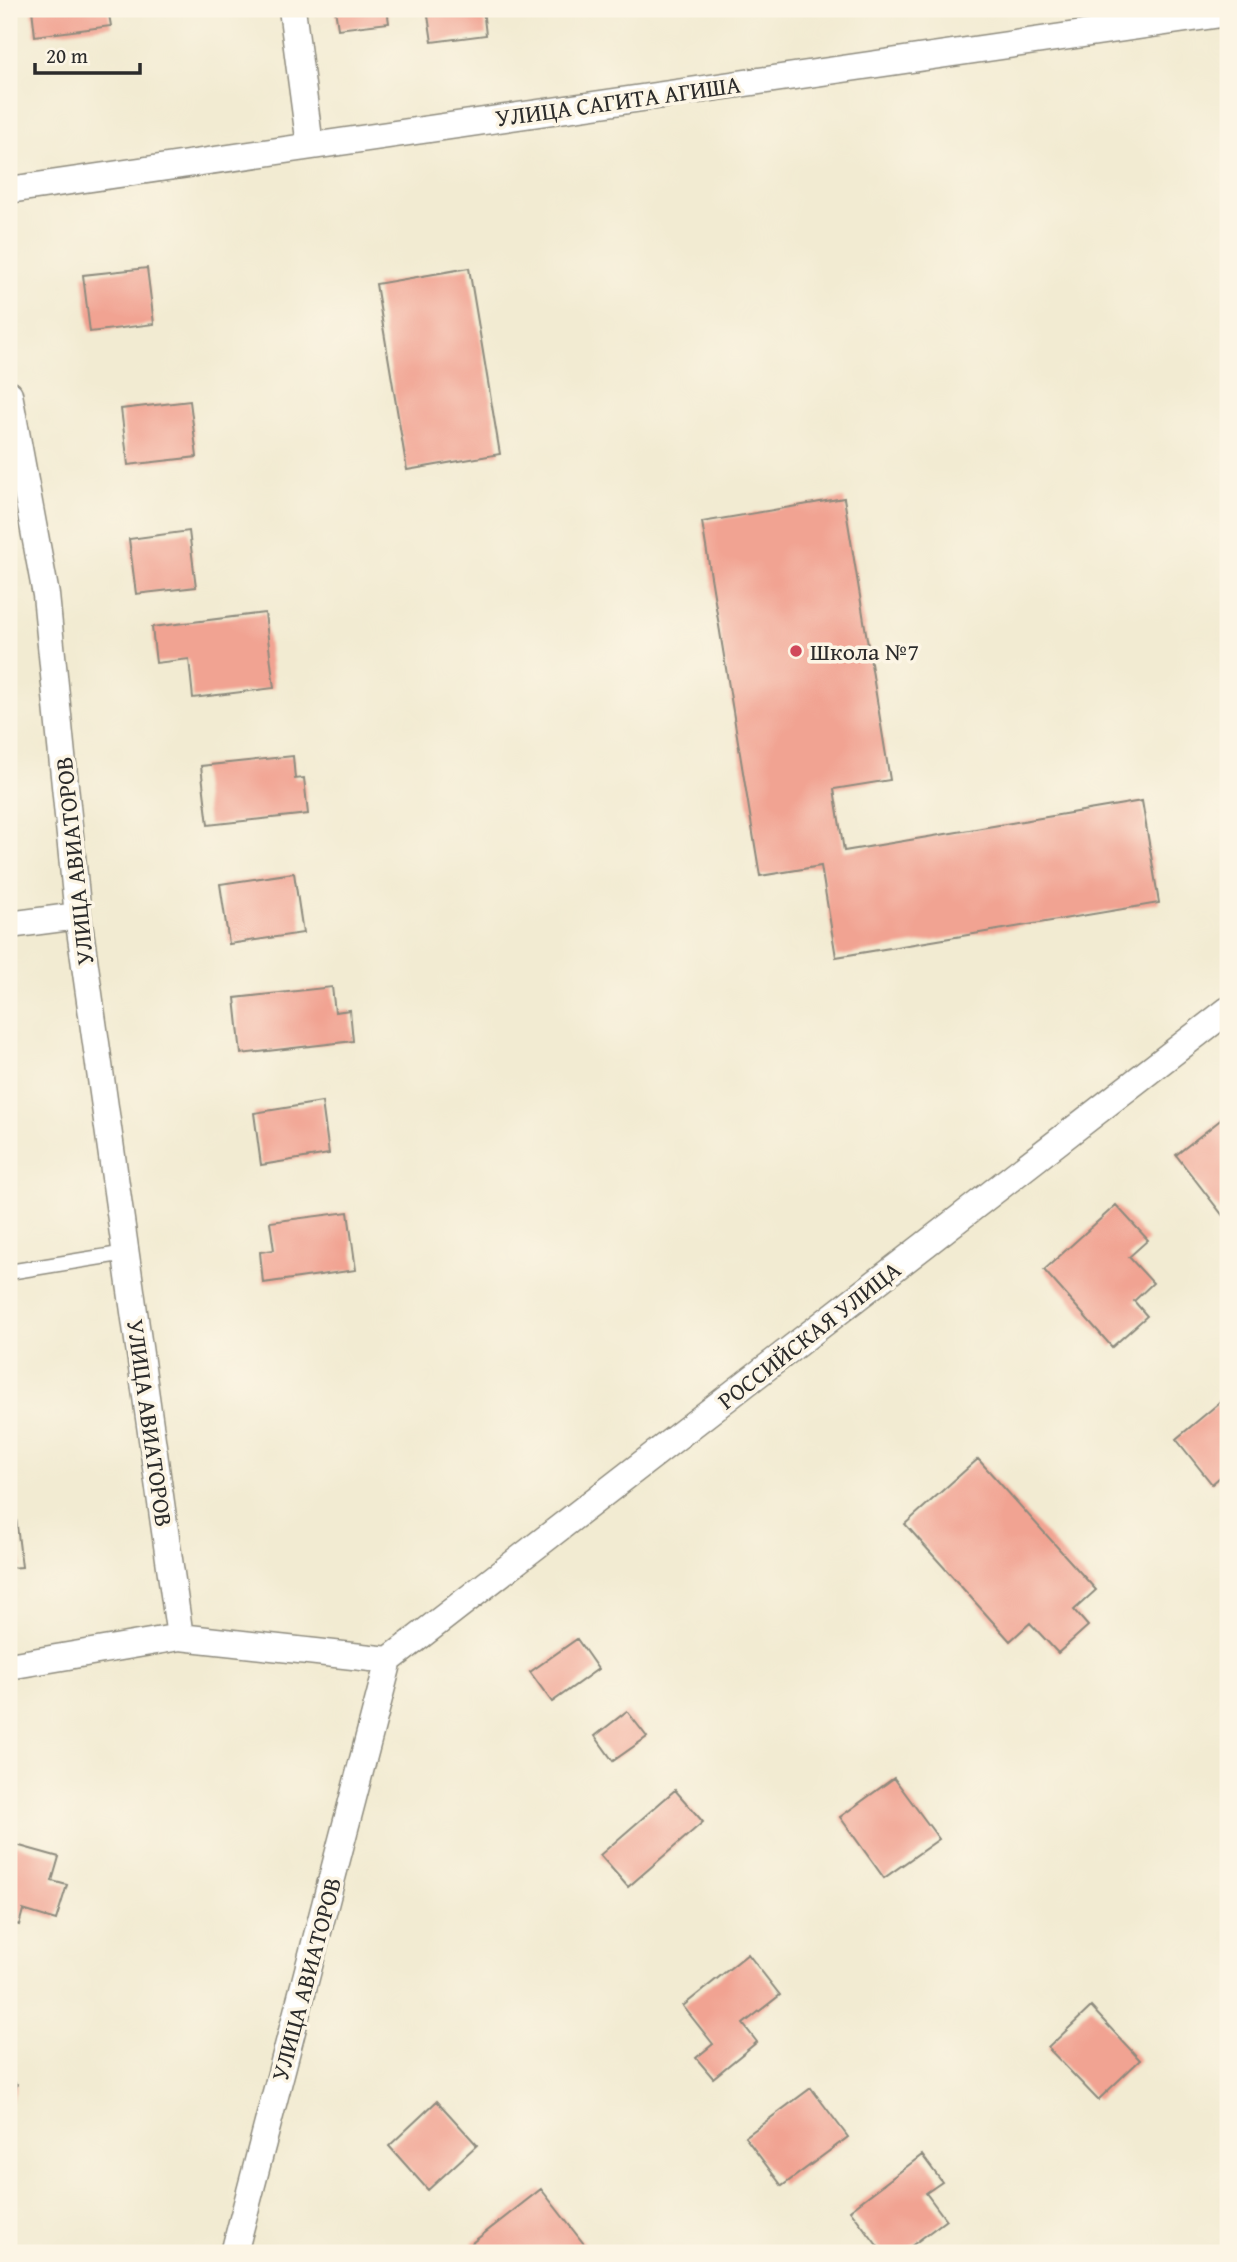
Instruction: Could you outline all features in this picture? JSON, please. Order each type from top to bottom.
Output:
[{"type":"street","points":[[292,9],[310,146]]},
{"type":"street","name":"УЛИЦА САГИТА АГИША","points":[[9,190],[1228,13]]},
{"type":"street","name":"УЛИЦА АВИАТОРОВ","points":[[9,394],[46,595],[78,916],[180,1637]]},
{"type":"street","points":[[9,926],[78,916]]},
{"type":"street","name":"РОССИЙСКАЯ УЛИЦА","points":[[389,1660],[1228,1010]]},
{"type":"street","points":[[9,1667],[180,1637],[389,1660]]},
{"type":"street","name":"УЛИЦА АВИАТОРОВ","points":[[234,2253],[389,1660]]},
{"type":"lane","points":[[9,1272],[126,1253]]},
{"type":"building","points":[[32,9],[108,9],[111,26],[35,36]]},
{"type":"building","points":[[335,9],[387,9],[389,23],[338,29]]},
{"type":"building","points":[[427,9],[483,9],[486,35],[432,42]]},
{"type":"building","points":[[147,268],[154,324],[90,332],[83,275]]},
{"type":"building","points":[[469,268],[500,454],[407,470],[376,284]]},
{"type":"building","points":[[190,401],[197,457],[128,465],[121,409]]},
{"type":"building","name":"Школа №7","points":[[844,498],[890,780],[834,789],[844,851],[1142,801],[1159,903],[836,957],[821,866],[760,876],[702,522]]},
{"type":"building","points":[[189,531],[196,587],[136,594],[129,539]]},
{"type":"building","points":[[265,613],[274,688],[193,698],[189,659],[156,663],[152,627]]},
{"type":"building","points":[[293,756],[295,779],[304,778],[308,814],[208,825],[201,766]]},
{"type":"building","points":[[294,873],[303,933],[229,944],[220,884]]},
{"type":"building","points":[[332,987],[335,1012],[350,1010],[353,1041],[241,1054],[235,998]]},
{"type":"building","points":[[322,1102],[329,1154],[261,1165],[254,1113]]},
{"type":"building","points":[[1228,1114],[1228,1214],[1224,1217],[1176,1155]]},
{"type":"building","points":[[1116,1205],[1148,1240],[1129,1257],[1153,1283],[1134,1301],[1147,1316],[1112,1347],[1044,1270]]},
{"type":"building","points":[[348,1212],[356,1270],[263,1283],[260,1252],[274,1250],[270,1222]]},
{"type":"building","points":[[1225,1398],[1228,1401],[1228,1470],[1212,1484],[1176,1439]]},
{"type":"building","points":[[978,1459],[1096,1590],[1074,1610],[1088,1626],[1058,1653],[1030,1623],[1010,1641],[905,1524]]},
{"type":"building","points":[[13,1492],[22,1567],[9,1568],[9,1493]]},
{"type":"building","points":[[577,1639],[598,1669],[552,1702],[530,1672]]},
{"type":"building","points":[[627,1711],[647,1737],[613,1761],[595,1736]]},
{"type":"building","points":[[894,1778],[939,1839],[884,1878],[840,1817]]},
{"type":"building","points":[[675,1790],[703,1822],[628,1887],[600,1855]]},
{"type":"building","points":[[9,1843],[59,1857],[52,1881],[67,1885],[56,1920],[23,1910],[19,1925],[9,1922]]},
{"type":"building","points":[[748,1954],[780,1995],[743,2024],[757,2042],[713,2078],[696,2058],[713,2044],[683,2006]]},
{"type":"building","points":[[1091,2007],[1140,2060],[1098,2100],[1048,2048]]},
{"type":"building","points":[[9,2081],[17,2084],[9,2108]]},
{"type":"building","points":[[811,2088],[848,2137],[782,2186],[745,2137]]},
{"type":"building","points":[[437,2101],[477,2145],[428,2190],[389,2146]]},
{"type":"building","points":[[922,2155],[942,2182],[926,2193],[946,2220],[902,2253],[883,2253],[850,2210]]},
{"type":"building","points":[[541,2189],[591,2253],[481,2253],[472,2243]]},
{"type":"place","name":"Школа №7","points":[[796,651]]}]
